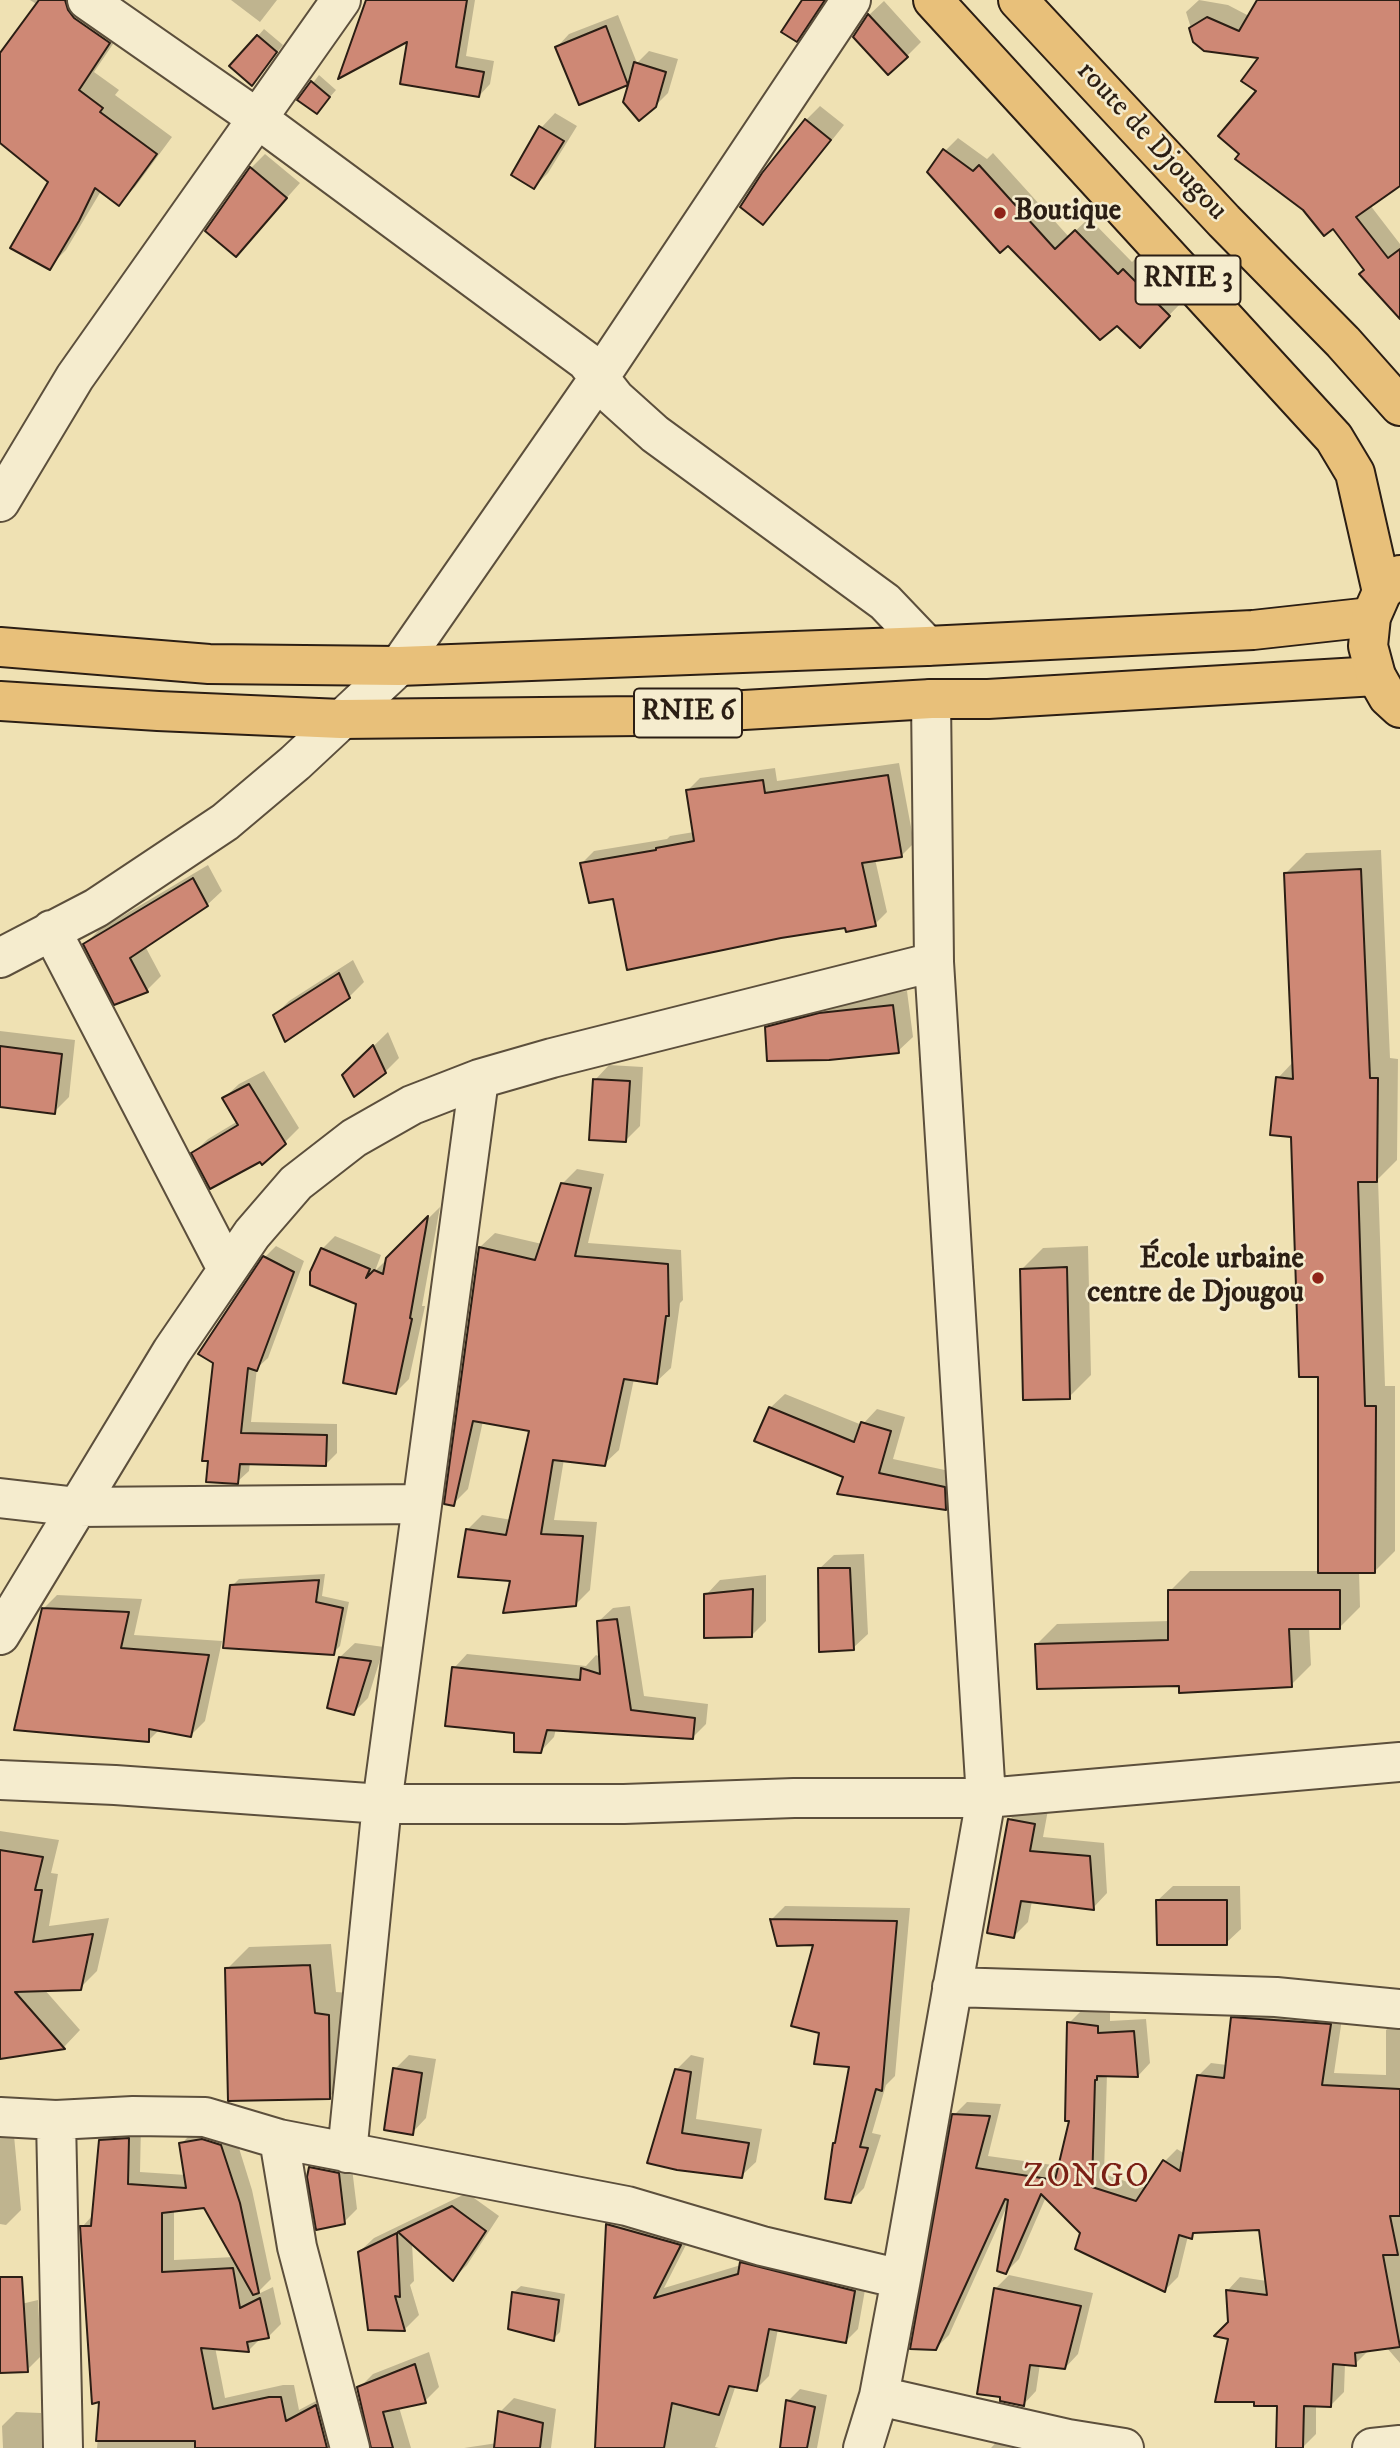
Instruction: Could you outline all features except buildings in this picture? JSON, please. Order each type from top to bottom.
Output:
[{"type":"main road","name":"RNIE 3","points":[[933,0],[1334,438],[1355,473],[1385,595],[1368,646],[1376,676],[1388,697],[1400,708]]},
{"type":"main road","name":"route de Djougou","points":[[1018,0],[1224,221],[1343,342],[1400,406]]},
{"type":"main road","name":"RNIE 6","points":[[0,647],[209,664],[399,666],[927,646],[1252,630],[1385,595]]},
{"type":"main road","name":"RNIE 6","points":[[0,701],[341,719],[642,716],[1376,676]]},
{"type":"street","points":[[88,0],[258,119],[586,361],[615,398],[655,434],[885,602],[927,646]]},
{"type":"street","points":[[0,502],[75,377],[341,0]]},
{"type":"street","points":[[0,958],[96,908],[225,822],[295,763],[399,666],[599,378],[851,0]]},
{"type":"street","points":[[863,2448],[879,2396],[986,1798],[934,962],[931,699]]},
{"type":"street","points":[[51,930],[227,1269]]},
{"type":"street","points":[[0,1635],[172,1351],[227,1269],[252,1234],[296,1183],[354,1138],[412,1105],[479,1079],[552,1058],[934,962]]},
{"type":"street","points":[[347,2153],[382,1804],[479,1079]]},
{"type":"street","points":[[0,1498],[78,1507],[422,1504]]},
{"type":"street","points":[[0,1780],[116,1785],[382,1804],[624,1804],[794,1798],[986,1798],[1400,1762]]},
{"type":"street","points":[[952,1987],[1276,1997],[1400,2009]]},
{"type":"street","points":[[0,2117],[56,2120],[133,2116],[205,2117],[279,2139],[627,2206],[762,2246],[901,2279]]},
{"type":"street","points":[[56,2120],[63,2448]]},
{"type":"street","points":[[279,2139],[288,2207],[297,2247],[350,2448]]},
{"type":"street","points":[[879,2396],[1068,2439],[1124,2448]]},
{"type":"street","points":[[1372,2448],[1400,2445]]},
{"type":"place","name":"Boutique","points":[[1000,213]]},
{"type":"place","name":"École urbaine centre de Djougou","points":[[1318,1278]]},
{"type":"district","name":"ZONGO","points":[[1087,2179]]}]
